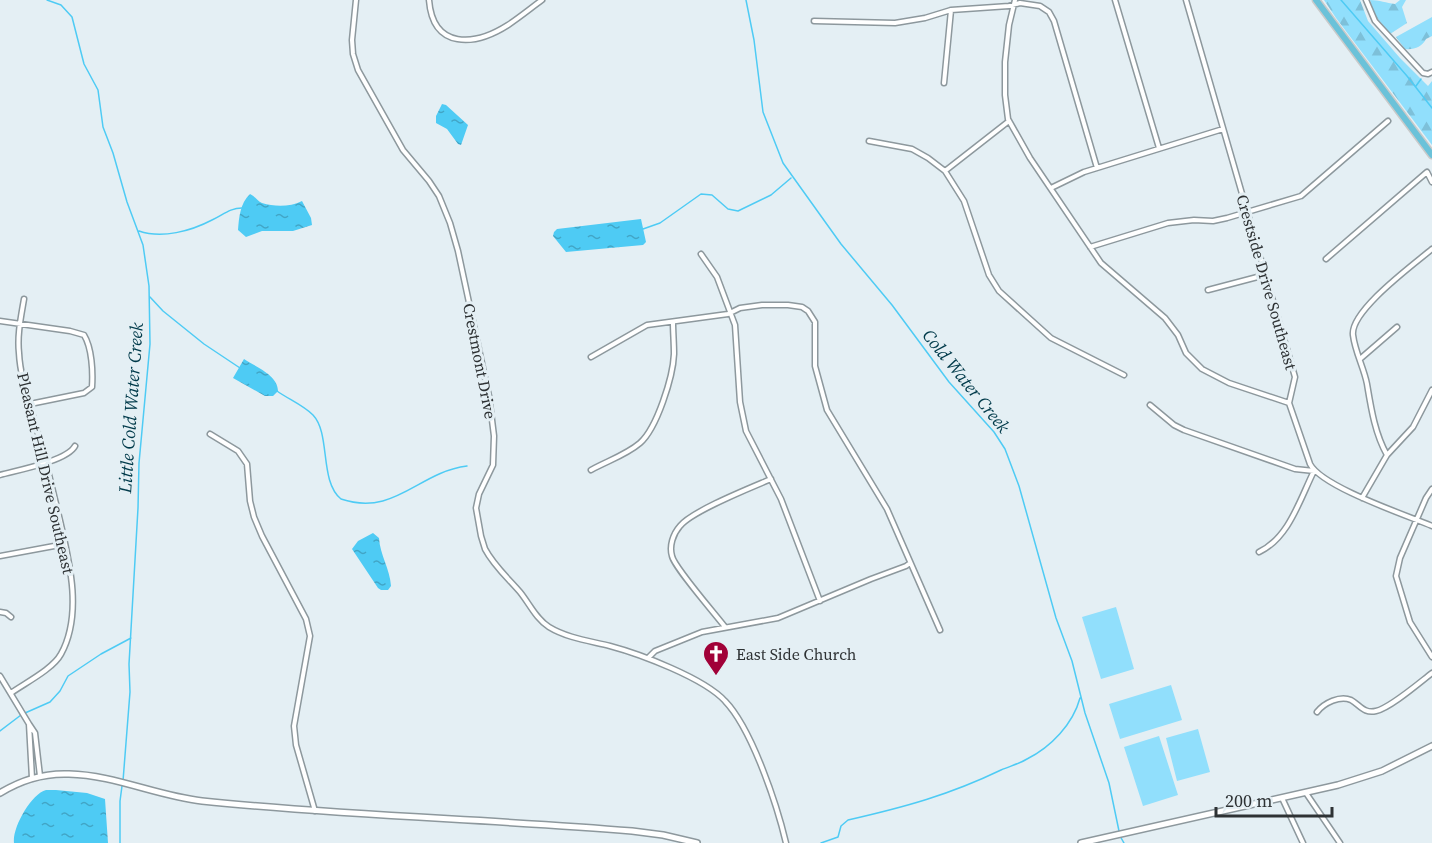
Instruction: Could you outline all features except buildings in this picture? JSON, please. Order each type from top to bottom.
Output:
[{"type":"main road","points":[[1316,0],[1432,155]]},
{"type":"main road","points":[[1081,843],[1338,785],[1382,771],[1432,746]]},
{"type":"main road","points":[[0,793],[39,776],[81,774],[185,799],[315,811],[623,830],[663,835],[696,843]]},
{"type":"street","name":"Crestmont Drive","points":[[356,0],[352,40],[358,70],[403,150],[439,196],[458,251],[489,396],[494,436],[493,465],[479,494],[476,508],[485,549],[550,628],[563,634],[648,658],[710,689],[729,706],[741,725],[765,776],[777,805],[786,843]]},
{"type":"street","points":[[429,0],[432,18],[438,28],[450,38],[460,40],[488,35],[542,0]]},
{"type":"street","points":[[1115,0],[1159,148]]},
{"type":"street","name":"Crestside Drive Southeast","points":[[1186,0],[1295,377],[1289,403]]},
{"type":"street","points":[[1366,0],[1375,21],[1425,75],[1432,72]]},
{"type":"street","points":[[814,21],[895,23],[925,18],[951,10],[1015,2],[1036,4],[1044,8],[1052,16],[1096,168]]},
{"type":"street","points":[[1015,2],[1009,25],[1005,62],[1005,95],[1009,121],[1030,158],[1090,247],[1106,268],[1135,290],[1165,318],[1178,336],[1186,353],[1202,369],[1229,383],[1289,403],[1314,471],[1294,514],[1284,529],[1267,548],[1259,552]]},
{"type":"street","points":[[944,83],[951,10]]},
{"type":"street","points":[[945,171],[1009,121]]},
{"type":"street","points":[[1090,247],[1168,223],[1194,220],[1213,221],[1290,200],[1306,193],[1388,121]]},
{"type":"street","points":[[1051,188],[1068,178],[1096,168],[1223,129]]},
{"type":"street","points":[[868,141],[912,149],[945,171],[964,201],[988,275],[999,291],[1051,338],[1124,375]]},
{"type":"street","points":[[1326,260],[1427,172],[1432,182]]},
{"type":"street","points":[[1387,455],[1369,404],[1366,382],[1353,332],[1366,306],[1432,249]]},
{"type":"street","points":[[701,254],[717,277],[732,312],[737,334],[742,418],[749,438],[794,529],[820,601]]},
{"type":"street","points":[[1208,290],[1265,275]]},
{"type":"street","name":"Pleasant Hill Drive Southeast","points":[[11,693],[53,665],[60,656],[72,615],[73,590],[65,544],[18,352],[24,299]]},
{"type":"street","points":[[591,357],[647,326],[732,312],[740,308],[788,304],[802,307],[812,315],[816,326],[815,366],[825,404],[832,420],[887,509],[940,630]]},
{"type":"street","points":[[0,321],[70,331],[84,335],[88,340],[93,376],[92,387],[84,393],[30,404]]},
{"type":"street","points":[[591,470],[628,452],[653,428],[674,358],[673,322]]},
{"type":"street","points":[[1360,359],[1397,327]]},
{"type":"street","points":[[1362,498],[1387,455],[1413,427],[1432,390]]},
{"type":"street","points":[[1150,405],[1174,425],[1184,430],[1295,468],[1314,471],[1362,498],[1432,526]]},
{"type":"street","points":[[210,434],[238,451],[247,464],[250,501],[261,536],[306,619],[310,636],[294,726],[296,745],[315,811]]},
{"type":"street","points":[[0,475],[69,454],[75,446]]},
{"type":"street","points":[[726,627],[673,560],[671,544],[673,536],[679,526],[692,517],[771,479]]},
{"type":"street","points":[[1432,489],[1400,558],[1396,576],[1410,622],[1432,657]]},
{"type":"street","points":[[0,556],[65,544]]},
{"type":"street","points":[[648,658],[654,651],[702,632],[778,618],[906,566],[910,562]]},
{"type":"street","points":[[0,612],[11,617]]},
{"type":"street","points":[[1317,712],[1323,705],[1345,699],[1366,711],[1379,711],[1432,673]]},
{"type":"street","points":[[0,676],[35,733],[39,776]]},
{"type":"street","points":[[29,724],[33,778]]},
{"type":"street","points":[[1306,792],[1340,843]]},
{"type":"street","points":[[1282,798],[1303,843]]},
{"type":"green space","points":[[1324,0],[1360,0],[1368,21],[1400,58],[1428,86],[1432,81],[1432,145],[1336,18]]},
{"type":"green space","points":[[1370,0],[1395,4],[1400,0],[1406,0],[1402,7],[1407,23],[1390,34],[1374,14]]},
{"type":"green space","points":[[1432,17],[1432,36],[1417,47],[1405,49],[1396,37]]},
{"type":"green space","points":[[1116,607],[1134,669],[1101,679],[1082,617]]},
{"type":"green space","points":[[1171,685],[1182,720],[1120,739],[1109,704]]},
{"type":"green space","points":[[1198,729],[1210,772],[1177,781],[1166,738]]},
{"type":"green space","points":[[1159,736],[1178,795],[1143,806],[1124,747]]},
{"type":"water","points":[[442,104],[468,125],[461,145],[447,129],[436,123],[436,116]]},
{"type":"water","points":[[250,194],[260,202],[272,205],[282,206],[302,201],[312,225],[293,231],[262,231],[246,237],[238,230],[238,225],[242,206]]},
{"type":"water","points":[[641,219],[646,242],[643,245],[566,252],[553,236],[557,229]]},
{"type":"water","points":[[244,359],[274,380],[278,391],[273,396],[265,396],[233,378]]},
{"type":"water","points":[[373,533],[379,538],[389,574],[391,586],[388,590],[378,588],[352,549],[358,541]]},
{"type":"water","points":[[46,790],[87,793],[105,799],[108,843],[14,843],[19,821],[34,798]]},
{"type":"waterway","name":"Little Cold Water Creek","points":[[47,0],[61,5],[72,17],[84,64],[98,90],[103,127],[143,245],[149,286],[150,344],[139,463],[129,664],[130,692],[123,781]]},
{"type":"waterway","name":"Cold Water Creek","points":[[746,0],[754,40],[763,112],[783,163],[841,244],[892,305],[949,382],[994,432],[1005,449],[1019,486],[1056,618],[1072,661],[1085,713],[1109,783],[1119,831]]},
{"type":"waterway","points":[[1341,0],[1432,108]]},
{"type":"waterway","points":[[1416,86],[1421,79]]},
{"type":"waterway","points":[[643,229],[660,223],[701,194],[712,195],[728,209],[738,211],[771,195],[791,178]]},
{"type":"waterway","points":[[139,231],[157,234],[176,233],[204,224],[230,210],[242,208]]},
{"type":"waterway","points":[[150,297],[163,311],[204,344],[240,368]]},
{"type":"waterway","points":[[277,391],[309,411],[318,423],[330,481],[334,491],[341,499],[360,503],[377,502],[406,492],[434,476],[467,466]]},
{"type":"waterway","points":[[25,713],[50,702],[60,691],[68,676],[131,638]]},
{"type":"waterway","points":[[821,843],[838,837],[841,826],[848,820],[908,805],[963,787],[1024,761],[1060,734],[1072,717],[1080,698]]},
{"type":"waterway","points":[[0,731],[21,715]]},
{"type":"waterway","name":"Little Cold Water Creek","points":[[120,843],[122,786]]},
{"type":"waterway","name":"Cold Water Creek","points":[[1120,836],[1124,843]]},
{"type":"place","name":"East Side Church","points":[[716,677]]}]
